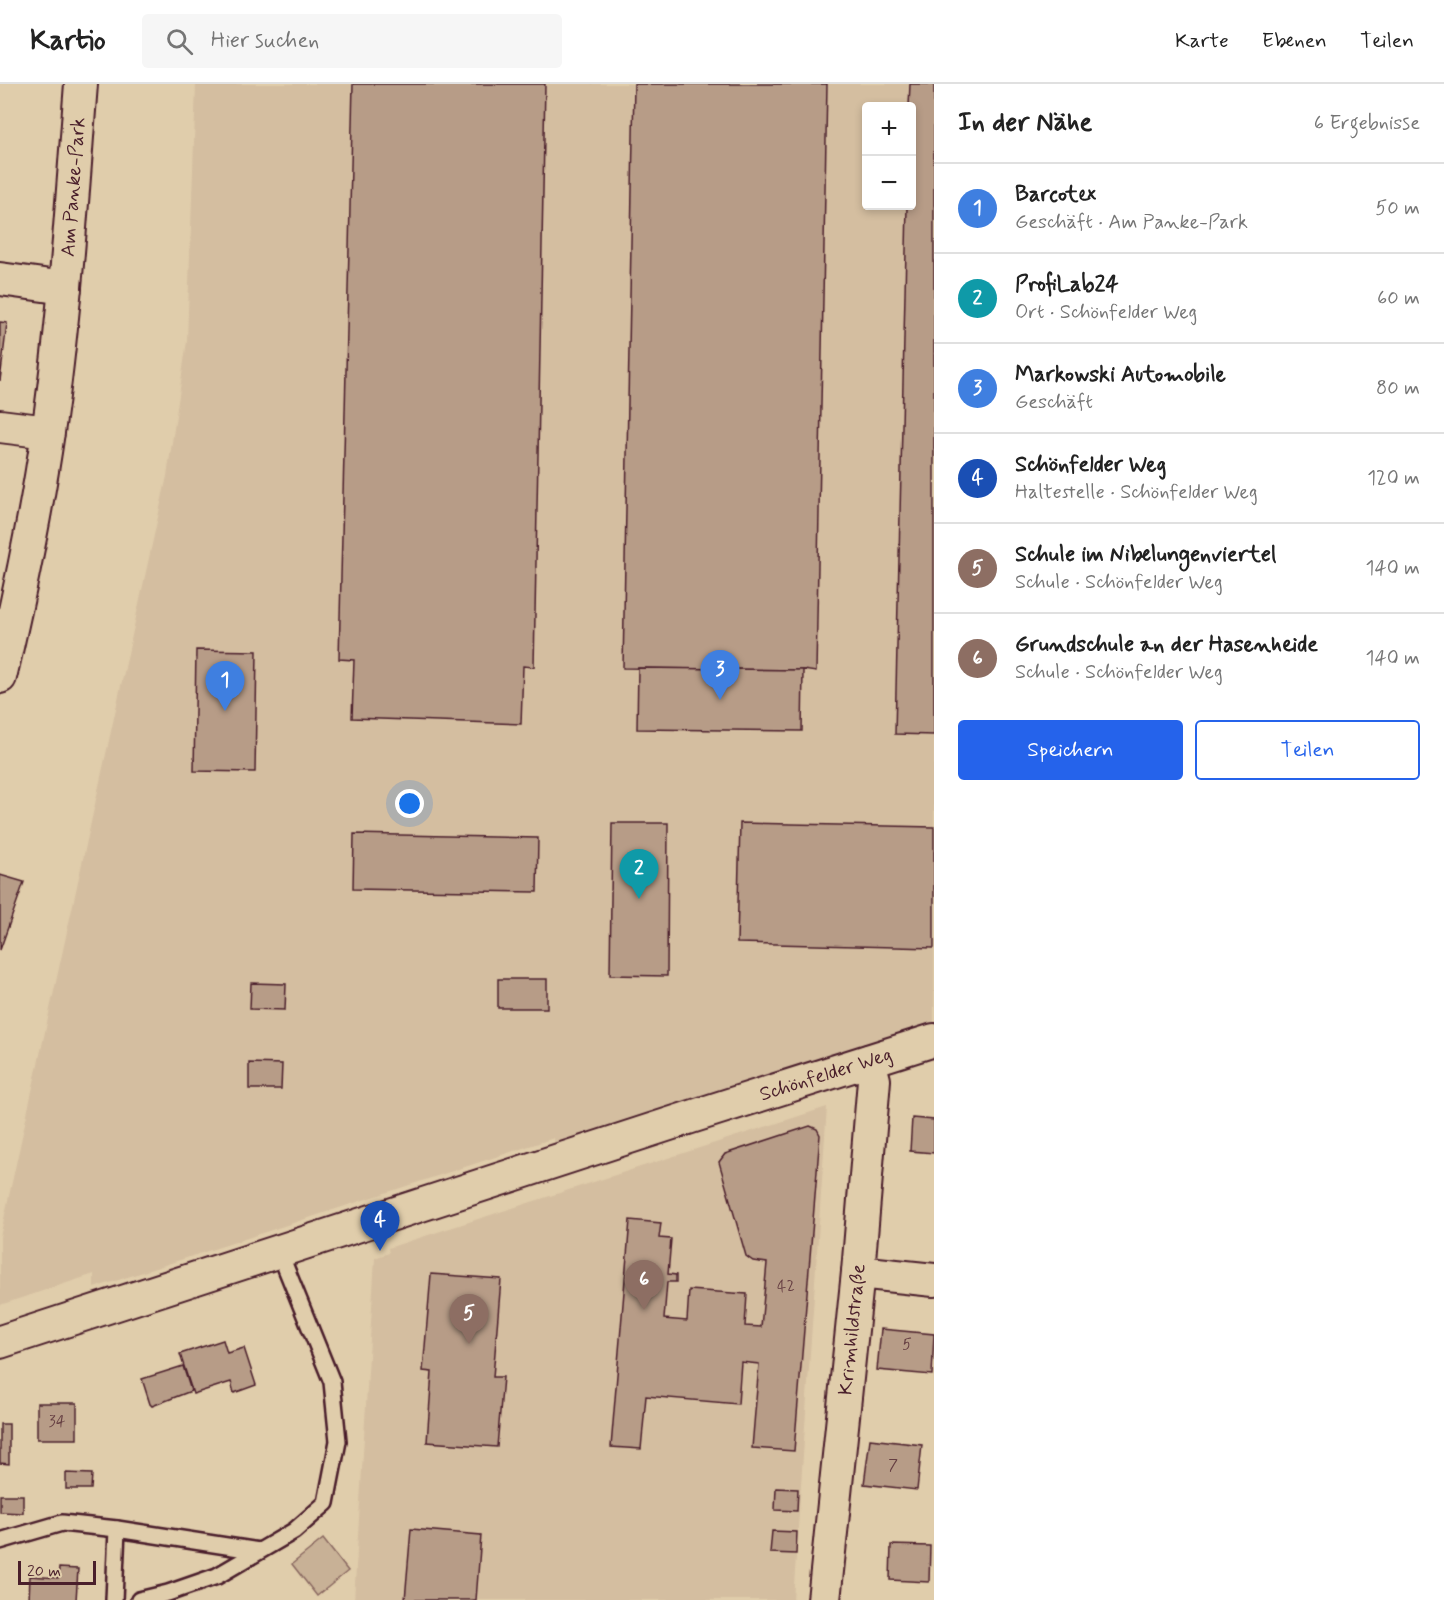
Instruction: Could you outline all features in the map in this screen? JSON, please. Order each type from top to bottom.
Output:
[{"type":"street","name":"Am Panke-Park","points":[[0,677],[25,568],[48,432],[65,288],[81,84]]},
{"type":"street","points":[[0,279],[65,288]]},
{"type":"street","points":[[0,426],[48,432]]},
{"type":"street","name":"Schönfelder Weg","points":[[0,1342],[646,1131],[934,1041]]},
{"type":"street","name":"Krimhildstraße","points":[[824,1600],[858,1272],[874,1080],[868,1061]]},
{"type":"street","points":[[858,1272],[934,1280]]},
{"type":"lane","points":[[140,1600],[216,1576],[294,1531],[326,1503],[338,1441],[332,1382],[279,1251]]},
{"type":"lane","points":[[0,1540],[62,1523],[259,1551]]},
{"type":"lane","points":[[114,1600],[117,1529]]},
{"type":"shaded area","points":[[196,84],[934,84],[934,1023],[555,1147],[554,1138],[94,1288],[94,1274],[0,1305],[0,1237],[167,476],[187,341]]},
{"type":"shaded area","points":[[827,1107],[793,1600],[354,1600],[375,1258],[389,1253],[388,1248]]},
{"type":"shaded area","points":[[323,1539],[348,1571],[317,1596],[292,1564]]},
{"type":"building","points":[[353,84],[545,84],[534,667],[523,666],[521,724],[352,718],[354,660],[339,659]]},
{"type":"building","points":[[634,84],[827,84],[816,672],[623,668]]},
{"type":"building","points":[[910,84],[934,84],[934,735],[895,734],[907,210],[916,210],[916,102],[909,102]]},
{"type":"building","points":[[0,322],[7,323],[0,381]]},
{"type":"building","points":[[196,650],[257,651],[255,772],[194,771]]},
{"type":"building","points":[[638,668],[803,670],[802,731],[637,729]]},
{"type":"building","points":[[612,823],[668,823],[667,976],[610,975]]},
{"type":"building","points":[[740,823],[934,827],[934,948],[737,943]]},
{"type":"building","points":[[354,834],[538,838],[537,892],[353,889]]},
{"type":"building","points":[[0,875],[24,882],[0,950]]},
{"type":"building","points":[[498,979],[547,979],[547,1008],[498,1008]]},
{"type":"building","points":[[251,983],[286,984],[285,1010],[250,1009]]},
{"type":"building","points":[[249,1063],[282,1064],[281,1089],[249,1089]]},
{"type":"building","points":[[912,1118],[934,1120],[934,1153],[910,1151]]},
{"type":"building","points":[[810,1126],[817,1129],[820,1135],[794,1451],[752,1448],[759,1364],[741,1362],[738,1404],[646,1396],[641,1449],[611,1447],[630,1220],[661,1223],[659,1238],[671,1239],[668,1274],[676,1275],[676,1282],[667,1282],[664,1319],[687,1321],[689,1290],[747,1294],[745,1326],[761,1327],[767,1263],[753,1261],[746,1256],[719,1162],[725,1154]]},
{"type":"building","points":[[431,1274],[501,1279],[493,1377],[503,1377],[497,1447],[427,1442],[432,1372],[423,1371]]},
{"type":"building","points":[[881,1329],[934,1334],[932,1375],[877,1370]]},
{"type":"building","points":[[223,1340],[227,1353],[244,1348],[256,1385],[234,1393],[231,1382],[193,1394],[180,1354]]},
{"type":"building","points":[[183,1366],[191,1391],[152,1406],[142,1379]]},
{"type":"building","points":[[37,1403],[77,1403],[77,1439],[37,1439]]},
{"type":"building","points":[[0,1424],[9,1424],[9,1464],[0,1463]]},
{"type":"building","points":[[870,1439],[922,1445],[917,1490],[864,1484]]},
{"type":"building","points":[[66,1473],[92,1474],[91,1489],[66,1489]]},
{"type":"building","points":[[776,1488],[798,1489],[797,1511],[775,1510]]},
{"type":"building","points":[[0,1495],[23,1495],[23,1513],[0,1512]]},
{"type":"building","points":[[411,1529],[481,1535],[476,1600],[405,1600]]},
{"type":"building","points":[[772,1531],[797,1532],[796,1554],[770,1553]]},
{"type":"building","points":[[891,1545],[930,1546],[929,1582],[890,1580]]},
{"type":"building","points":[[59,1568],[78,1569],[76,1600],[29,1600],[30,1576],[58,1578]]},
{"type":"place","name":"Markowski Automobile","points":[[720,700]]},
{"type":"place","name":"Barcotex","points":[[225,711]]},
{"type":"place","name":"ProfiLab24","points":[[639,899]]},
{"type":"place","name":"Schönfelder Weg","points":[[380,1251]]},
{"type":"place","name":"Grundschule an der Hasenheide","points":[[644,1310]]},
{"type":"place","name":"Schule im Nibelungenviertel","points":[[469,1344]]}]
